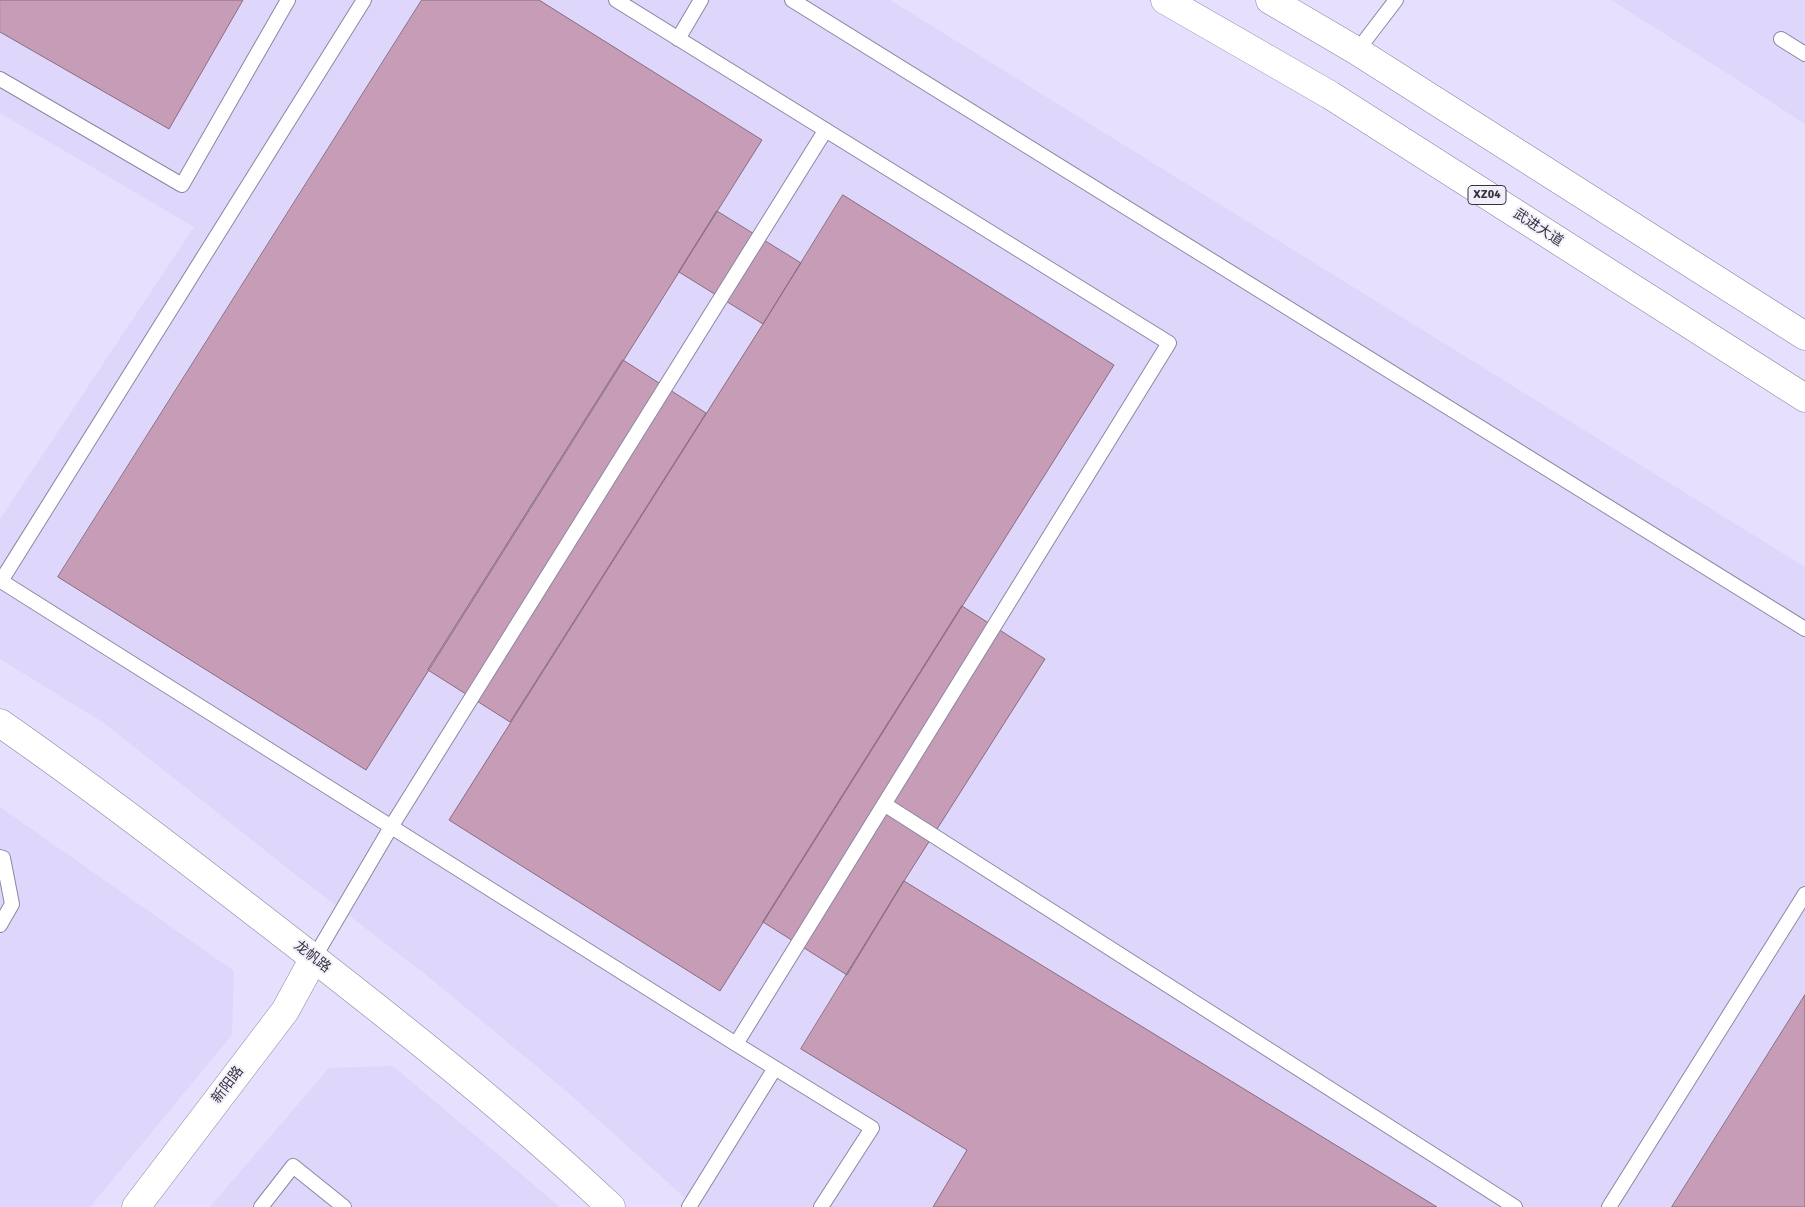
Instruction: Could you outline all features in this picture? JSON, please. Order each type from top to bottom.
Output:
[{"type":"main road","name":"武进大道","points":[[1165,0],[1330,95],[1805,398]]},
{"type":"main road","points":[[1270,0],[1357,51],[1805,336]]},
{"type":"main road","name":"龙帆路","points":[[0,723],[170,846],[416,1037],[562,1162],[611,1207]]},
{"type":"main road","name":"新阳路","points":[[136,1207],[285,1011],[314,958]]},
{"type":"lane","points":[[0,79],[182,185],[288,0]]},
{"type":"lane","points":[[364,0],[1,581],[391,828],[872,1128],[821,1207]]},
{"type":"lane","points":[[616,0],[1169,343],[736,1044]]},
{"type":"lane","points":[[678,39],[702,0]]},
{"type":"lane","points":[[792,0],[1805,629]]},
{"type":"lane","points":[[1357,51],[1396,0]]},
{"type":"lane","points":[[1781,39],[1805,54]]},
{"type":"lane","points":[[314,958],[391,828],[825,130]]},
{"type":"lane","points":[[884,804],[1515,1207]]},
{"type":"lane","points":[[0,856],[3,858],[12,904],[0,924]]},
{"type":"lane","points":[[1609,1207],[1805,894]]},
{"type":"lane","points":[[689,1207],[775,1068]]},
{"type":"lane","points":[[261,1207],[293,1166],[344,1207]]},
{"type":"shaded area","points":[[0,0],[890,0],[1805,567],[1805,1207],[695,1207],[565,1090],[425,974],[104,723],[0,659],[0,519],[194,227],[0,113]]},
{"type":"shaded area","points":[[1611,0],[1805,0],[1805,124],[1733,77]]},
{"type":"shaded area","points":[[0,807],[234,971],[232,1035],[90,1207],[0,1207]]},
{"type":"shaded area","points":[[393,1066],[560,1207],[210,1207],[329,1068]]},
{"type":"building","points":[[0,0],[243,0],[169,129],[0,32]]},
{"type":"building","points":[[422,0],[539,0],[762,140],[366,770],[58,577]]},
{"type":"building","points":[[843,195],[1114,365],[720,991],[449,820]]},
{"type":"building","points":[[717,211],[801,263],[763,324],[679,272]]},
{"type":"building","points":[[623,360],[706,413],[510,722],[428,670]]},
{"type":"building","points":[[962,606],[1045,659],[904,881],[847,975],[763,922]]},
{"type":"building","points":[[904,881],[1437,1207],[933,1207],[967,1150],[801,1049]]},
{"type":"building","points":[[1805,995],[1805,1207],[1672,1207]]}]
